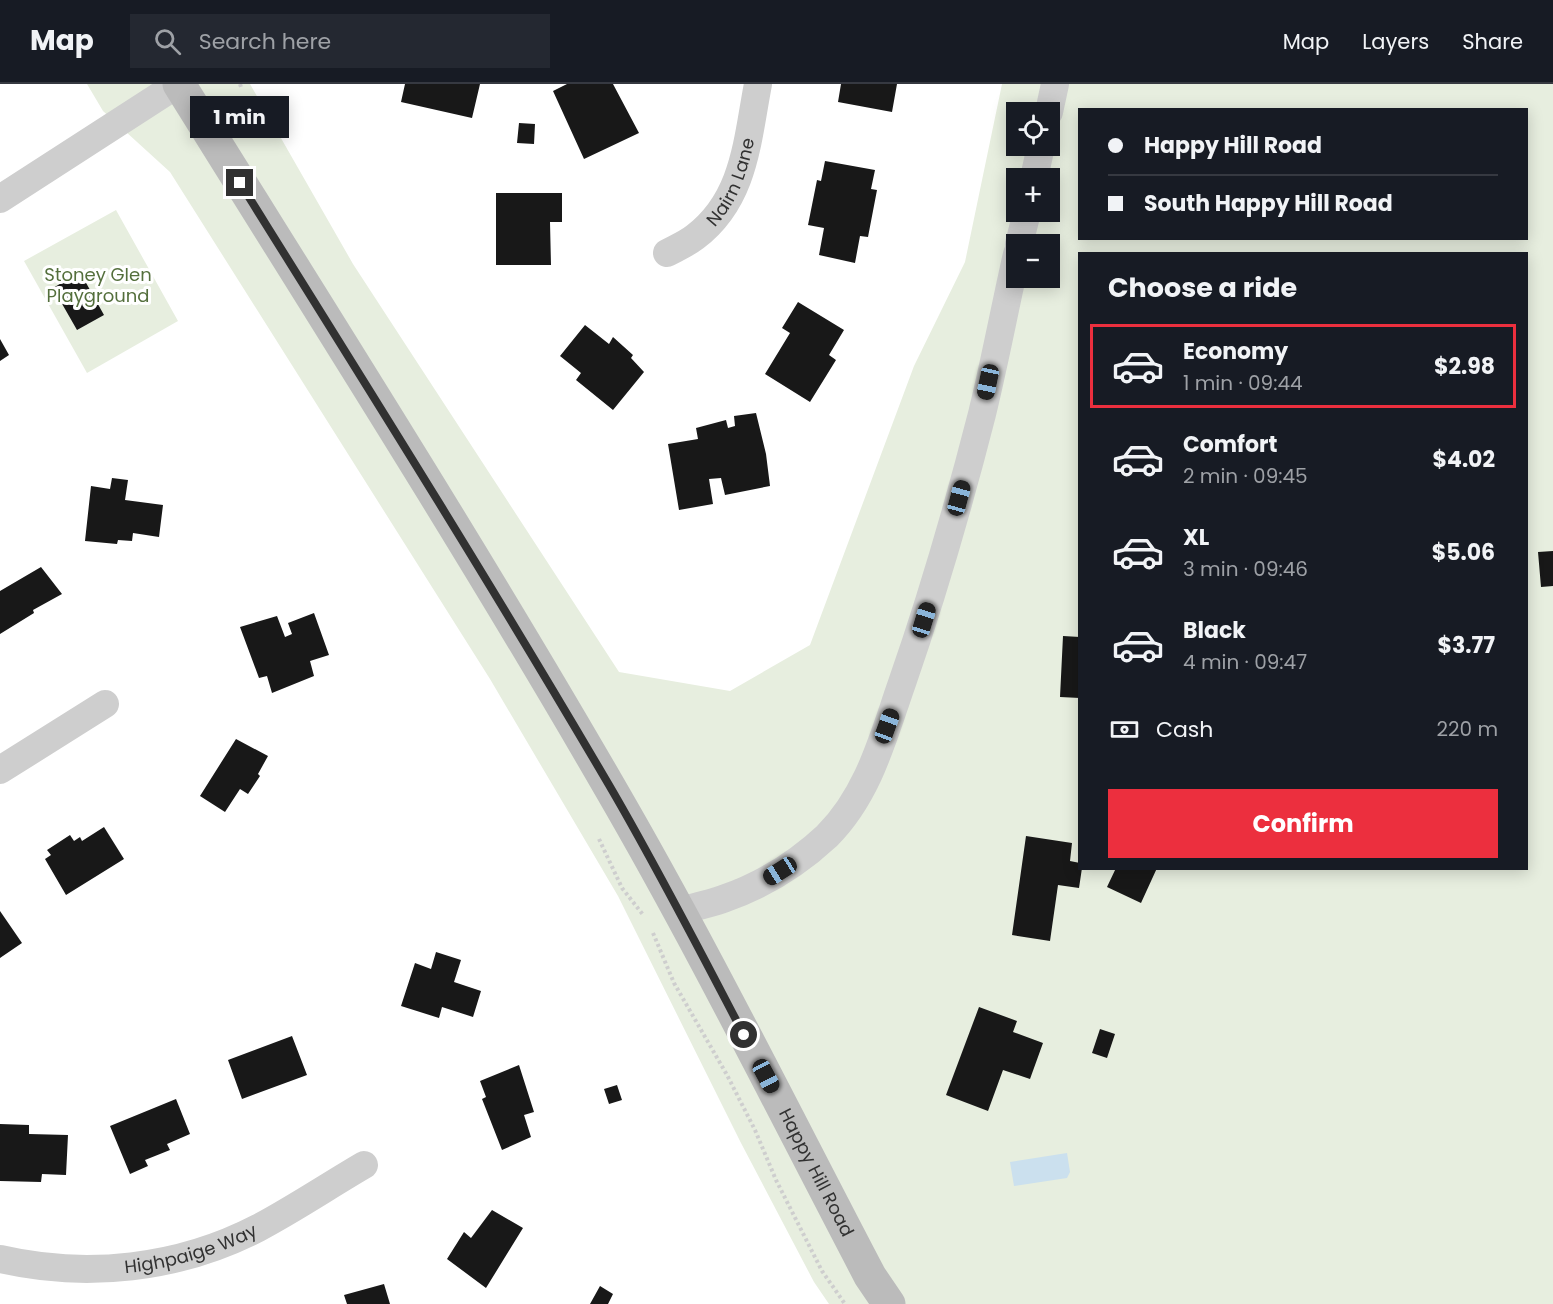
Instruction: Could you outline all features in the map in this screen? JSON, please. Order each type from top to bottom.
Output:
[{"type":"street","points":[[0,199],[178,84]]},
{"type":"street","name":"Happy Hill Road","points":[[178,84],[454,526],[609,786],[680,911],[870,1275],[888,1304]]},
{"type":"street","name":"Nairn Lane","points":[[667,253],[693,238],[708,225],[733,192],[744,163],[758,84]]},
{"type":"street","points":[[1051,102],[1055,84]]},
{"type":"street","points":[[680,911],[723,899],[763,882],[798,860],[827,835],[852,805],[871,771],[940,568],[982,413],[1010,288]]},
{"type":"street","points":[[0,770],[105,704]]},
{"type":"street","name":"Highpaige Way","points":[[0,1259],[26,1265],[81,1270],[132,1267],[185,1256],[230,1241],[258,1228],[364,1165]]},
{"type":"path","points":[[599,839],[622,888],[647,920]]},
{"type":"path","points":[[652,931],[674,983],[727,1075],[822,1271],[845,1304]]},
{"type":"green space","points":[[87,84],[250,84],[353,264],[619,672],[730,691],[810,645],[914,366],[965,262],[1002,84],[1553,84],[1553,1304],[829,1304],[814,1282],[741,1143],[618,896],[490,679],[170,172],[103,111]]},
{"type":"green space","name":"Stoney Glen Playground","points":[[116,210],[178,321],[87,373],[24,261]]},
{"type":"water","points":[[1067,1153],[1070,1172],[1067,1178],[1014,1186],[1010,1162]]},
{"type":"building","points":[[405,84],[480,84],[472,118],[401,102]]},
{"type":"building","points":[[567,84],[613,84],[639,133],[584,159],[553,91]]},
{"type":"building","points":[[841,84],[897,84],[892,112],[838,102]]},
{"type":"building","points":[[519,123],[535,124],[534,144],[517,143]]},
{"type":"building","points":[[825,161],[875,170],[871,189],[877,190],[868,237],[860,236],[855,263],[819,255],[824,228],[808,225],[817,180],[821,181]]},
{"type":"building","points":[[496,193],[562,193],[562,222],[550,222],[551,265],[496,265]]},
{"type":"building","points":[[80,272],[104,315],[77,330],[53,288]]},
{"type":"building","points":[[798,302],[844,330],[829,355],[836,360],[810,402],[765,374],[790,333],[782,328]]},
{"type":"building","points":[[585,325],[609,344],[613,337],[633,355],[631,358],[644,372],[613,410],[576,380],[581,373],[560,356]]},
{"type":"building","points":[[0,339],[9,355],[0,361]]},
{"type":"building","points":[[756,413],[766,454],[770,486],[725,495],[721,478],[709,479],[713,504],[679,510],[668,444],[698,439],[696,428],[726,420],[728,428],[735,426],[734,416]]},
{"type":"building","points":[[112,478],[128,480],[125,500],[163,505],[159,537],[133,533],[132,541],[118,540],[117,544],[85,541],[91,486],[110,489]]},
{"type":"building","points":[[1553,551],[1553,586],[1541,587],[1538,552]]},
{"type":"building","points":[[41,567],[62,594],[33,610],[34,613],[0,634],[0,591]]},
{"type":"building","points":[[314,613],[329,655],[310,661],[314,676],[272,693],[267,676],[259,678],[240,627],[277,616],[285,637],[292,634],[288,623]]},
{"type":"building","points":[[1063,636],[1078,637],[1078,698],[1060,697]]},
{"type":"building","points":[[236,739],[268,756],[258,774],[260,776],[248,794],[240,789],[225,812],[200,796]]},
{"type":"building","points":[[104,827],[124,859],[66,895],[45,859],[51,855],[47,850],[70,835],[74,841],[80,837],[82,841]]},
{"type":"building","points":[[1026,836],[1072,843],[1070,861],[1078,863],[1078,870],[1082,870],[1079,888],[1058,885],[1050,941],[1012,935]]},
{"type":"building","points":[[1115,870],[1156,870],[1141,903],[1107,887]]},
{"type":"building","points":[[0,911],[22,943],[0,958]]},
{"type":"building","points":[[436,952],[461,960],[454,982],[481,991],[473,1017],[442,1007],[439,1018],[401,1006],[415,963],[431,969]]},
{"type":"building","points":[[979,1007],[1017,1021],[1013,1032],[1043,1043],[1030,1079],[1003,1070],[988,1111],[946,1095]]},
{"type":"building","points":[[1100,1029],[1115,1034],[1107,1058],[1092,1053]]},
{"type":"building","points":[[292,1036],[307,1075],[242,1099],[228,1060]]},
{"type":"building","points":[[519,1065],[534,1112],[524,1115],[531,1137],[502,1150],[482,1099],[486,1097],[480,1081]]},
{"type":"building","points":[[617,1085],[622,1100],[609,1104],[604,1089]]},
{"type":"building","points":[[176,1099],[190,1134],[167,1144],[170,1150],[145,1160],[148,1166],[130,1174],[110,1126]]},
{"type":"building","points":[[0,1124],[29,1125],[29,1134],[68,1135],[66,1175],[42,1174],[41,1182],[0,1181]]},
{"type":"building","points":[[492,1210],[523,1228],[486,1288],[447,1259],[464,1232],[471,1238]]},
{"type":"building","points":[[384,1284],[390,1304],[347,1304],[344,1295]]},
{"type":"building","points":[[600,1286],[613,1294],[608,1304],[590,1304]]},
{"type":"route","points":[[240,183],[454,526],[609,786],[680,911],[744,1035]]}]
